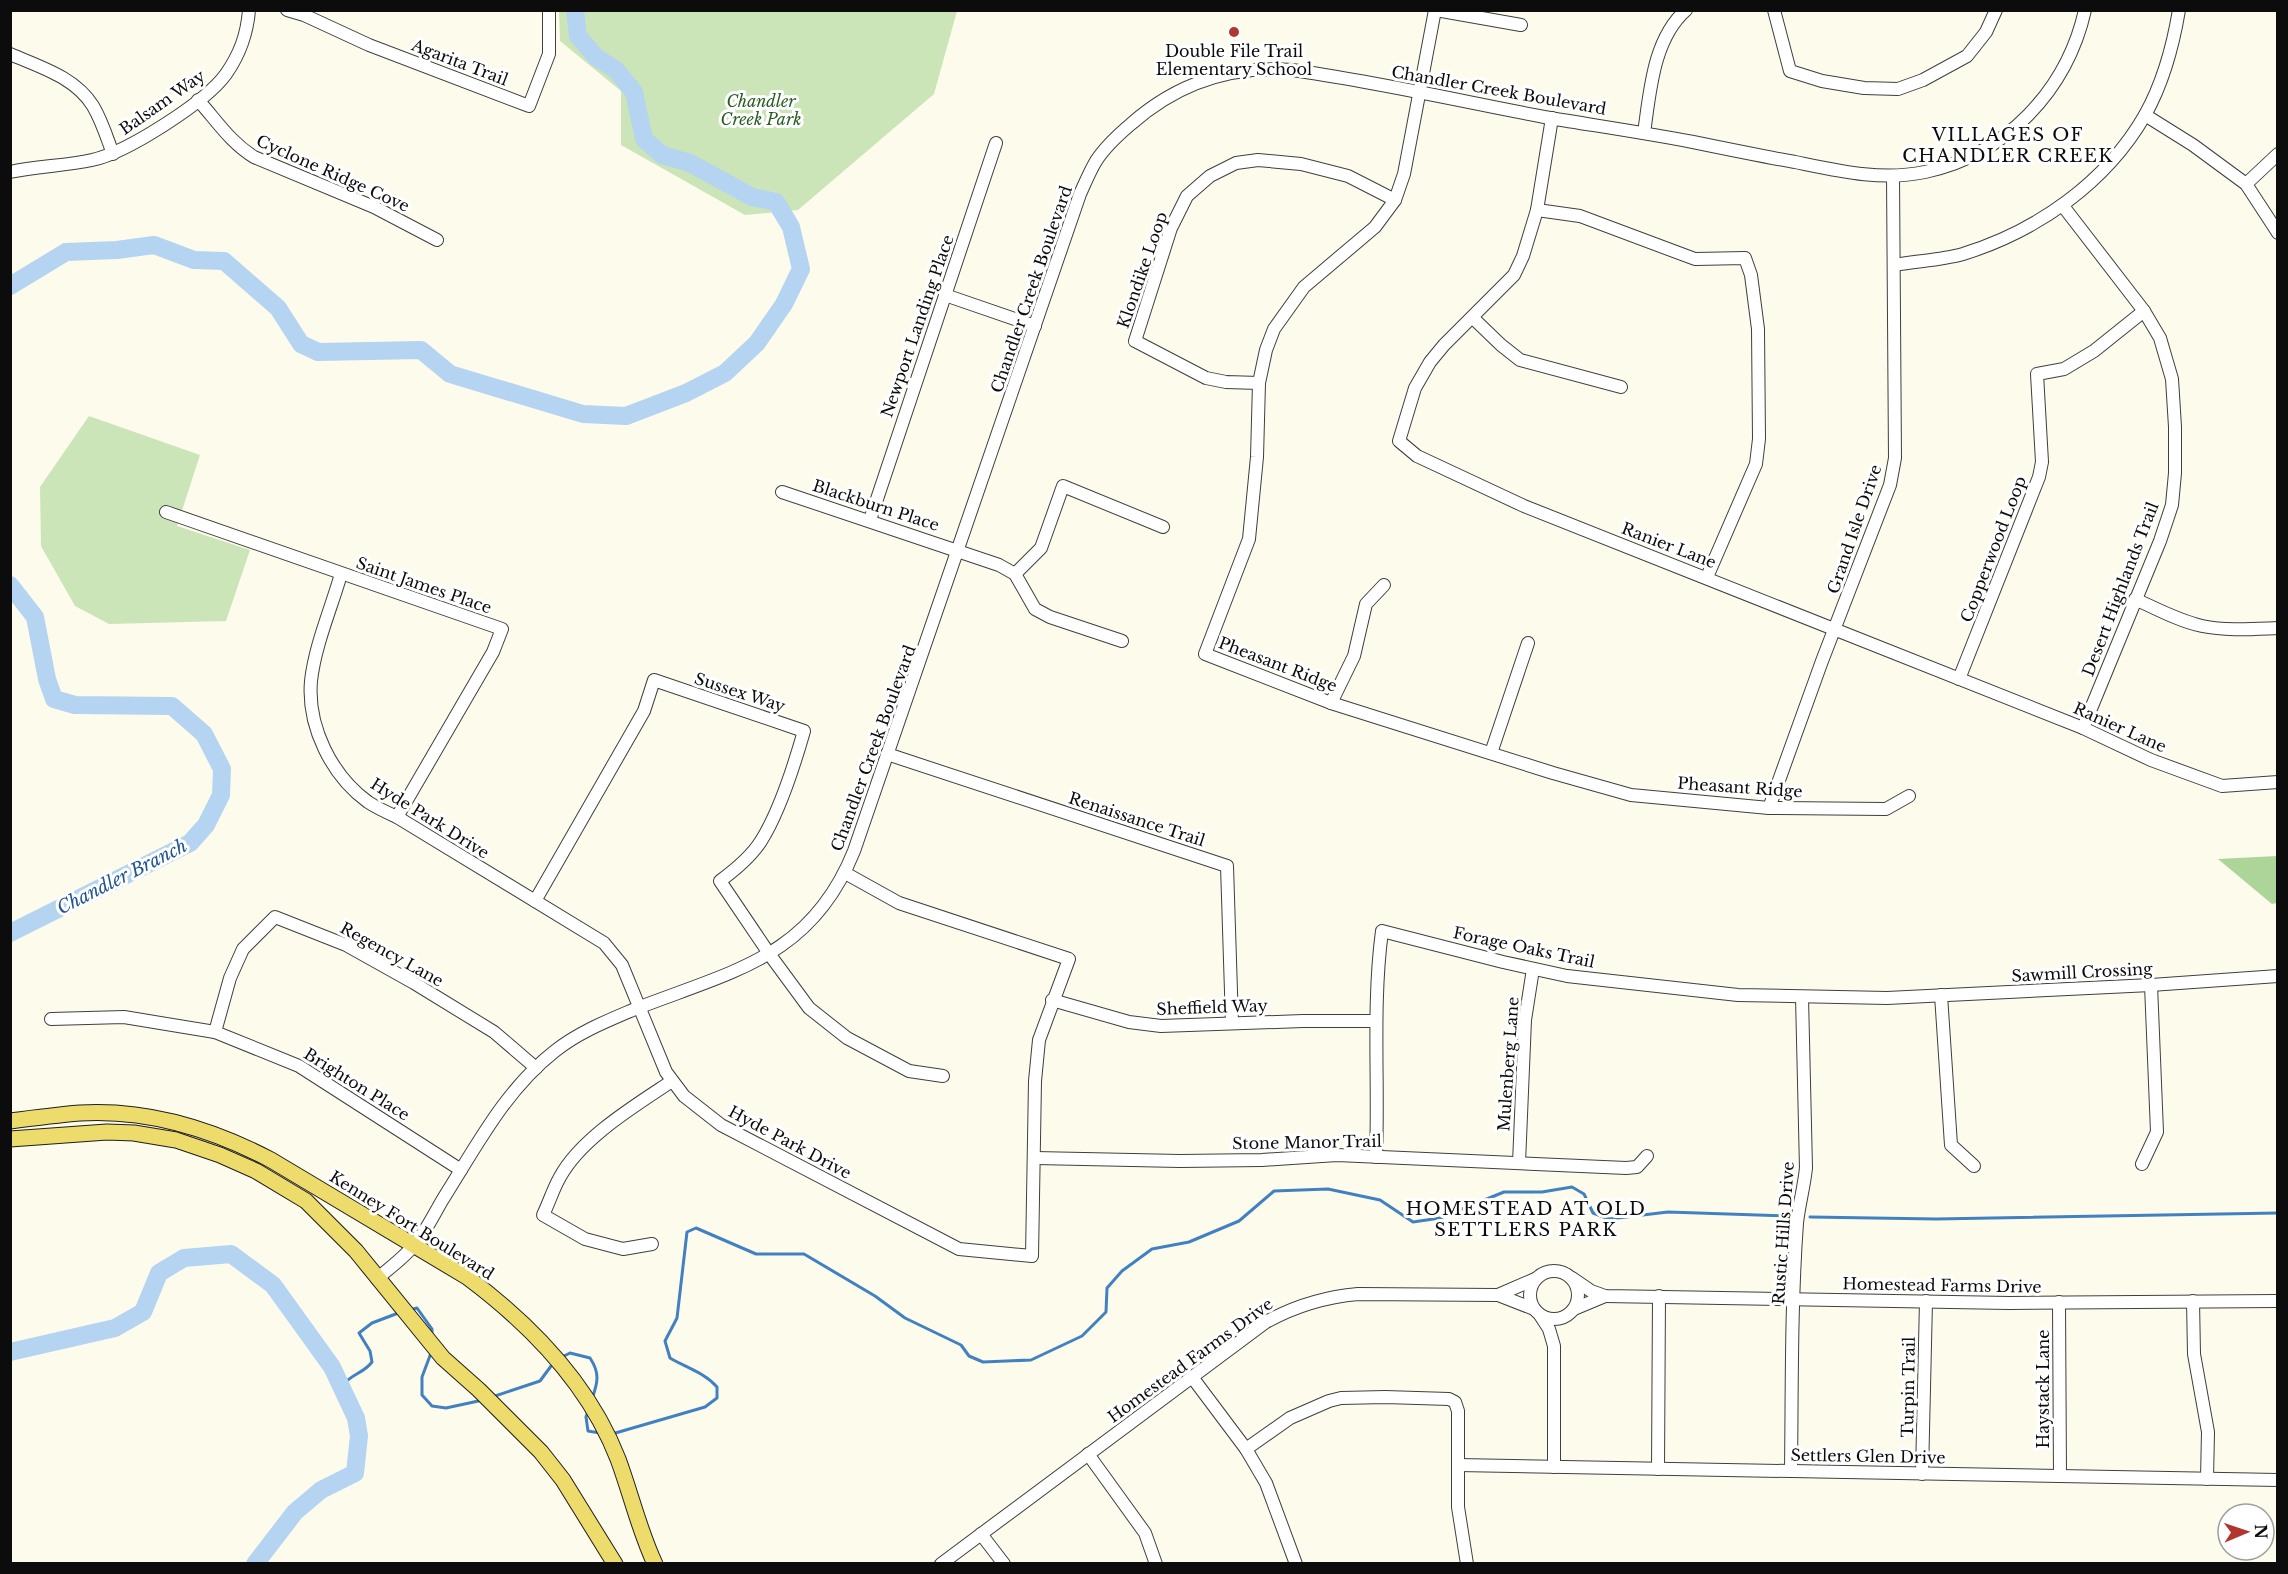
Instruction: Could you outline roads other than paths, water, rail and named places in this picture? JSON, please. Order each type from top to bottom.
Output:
[{"type":"main road","name":"Kenney Fort Boulevard","points":[[10,1121],[81,1113],[157,1118],[195,1126],[237,1142],[271,1160],[467,1277],[494,1297],[538,1338],[564,1367],[581,1392],[621,1466],[655,1563]]},
{"type":"main road","points":[[10,1138],[84,1132],[134,1133],[176,1140],[220,1155],[256,1171],[306,1201],[356,1251],[443,1358],[518,1428],[564,1480],[615,1563]]},
{"type":"street","name":"Balsam Way","points":[[10,172],[93,160],[114,154],[135,144],[218,84],[246,38],[249,10]]},
{"type":"street","name":"Agarita Trail","points":[[287,10],[304,15],[369,45],[529,106],[549,54],[549,10]]},
{"type":"street","points":[[1436,10],[1521,25]]},
{"type":"street","name":"Pheasant Ridge","points":[[1436,10],[1404,174],[1395,200],[1375,227],[1304,287],[1274,329],[1266,350],[1259,383],[1256,468],[1249,539],[1205,654],[1331,703],[1631,795],[1769,808],[1886,809],[1909,796]]},
{"type":"street","points":[[1644,133],[1659,51],[1677,19],[1686,10]]},
{"type":"street","points":[[1774,10],[1790,71],[1822,81],[1864,88],[1898,89],[1923,80],[1967,56],[1986,32],[1996,10]]},
{"type":"street","name":"Chandler Creek Boulevard","points":[[380,1282],[415,1245],[461,1170],[516,1088],[553,1052],[579,1035],[639,1008],[732,973],[770,955],[793,938],[835,891],[845,873],[959,550],[1080,194],[1096,160],[1121,132],[1170,95],[1216,76],[1242,71],[1271,69],[1307,72],[1833,170],[1893,176],[1924,172],[1959,162],[1988,148],[2016,128],[2042,103],[2057,81],[2072,50],[2085,10]]},
{"type":"street","points":[[1895,265],[1960,255],[1997,242],[2063,206],[2098,174],[2145,115],[2173,45],[2179,10]]},
{"type":"street","points":[[10,54],[62,77],[77,87],[93,106],[114,154]]},
{"type":"street","name":"Cyclone Ridge Cove","points":[[198,100],[221,130],[242,150],[374,207],[437,240]]},
{"type":"street","points":[[2145,115],[2193,145],[2246,184],[2277,233]]},
{"type":"street","name":"Ranier Lane","points":[[1552,118],[1537,210],[1523,256],[1514,275],[1444,345],[1430,363],[1415,388],[1399,441],[1416,456],[1524,506],[2083,728],[2151,760],[2222,786],[2277,782]]},
{"type":"street","name":"Newport Landing Place","points":[[870,520],[996,143]]},
{"type":"street","points":[[2246,184],[2277,154]]},
{"type":"street","name":"Klondike Loop","points":[[1259,383],[1226,382],[1206,378],[1135,341],[1171,228],[1187,196],[1210,176],[1236,163],[1258,160],[1301,164],[1348,176],[1395,200]]},
{"type":"street","name":"Grand Isle Drive","points":[[1769,808],[1890,485],[1895,458],[1893,176]]},
{"type":"street","name":"Desert Highlands Trail","points":[[2063,206],[2144,311],[2160,338],[2172,379],[2175,473],[2172,505],[2160,541],[2083,728]]},
{"type":"street","points":[[1537,210],[1580,216],[1695,259],[1745,258],[1751,275],[1758,330],[1759,439],[1756,464],[1707,577]]},
{"type":"street","points":[[945,295],[1035,326]]},
{"type":"street","name":"Copperwood Loop","points":[[1959,679],[2039,477],[2042,462],[2037,374],[2064,369],[2094,351],[2144,311]]},
{"type":"street","points":[[1473,318],[1520,360],[1621,387]]},
{"type":"street","points":[[1122,641],[1050,617],[1035,609],[1015,574],[1041,548],[1063,486],[1163,527]]},
{"type":"street","name":"Blackburn Place","points":[[782,492],[959,550],[999,565],[1015,574]]},
{"type":"street","name":"Saint James Place","points":[[166,512],[502,629],[493,652],[397,818]]},
{"type":"street","name":"Hyde Park Drive","points":[[342,574],[315,658],[311,683],[313,711],[320,739],[344,780],[369,802],[604,943],[622,965],[666,1072],[684,1096],[721,1125],[959,1249],[1032,1256],[1035,1081],[1039,1040],[1069,959],[899,903],[845,873]]},
{"type":"street","points":[[1331,703],[1354,656],[1366,604],[1384,585]]},
{"type":"street","points":[[2135,599],[2201,626],[2225,629],[2277,628]]},
{"type":"street","points":[[1491,753],[1528,643]]},
{"type":"street","name":"Sussex Way","points":[[535,901],[644,711],[654,680],[804,732],[773,819],[760,843],[720,881],[770,955]]},
{"type":"street","name":"Renaissance Trail","points":[[887,754],[1227,866],[1232,1023]]},
{"type":"street","name":"Regency Lane","points":[[215,1032],[230,978],[243,949],[275,917],[346,945],[414,982],[494,1032],[536,1068]]},
{"type":"street","name":"Forage Oaks Trail","points":[[1376,1157],[1377,968],[1382,931],[1533,969],[1642,986],[1738,995],[1887,998]]},
{"type":"street","points":[[770,955],[809,1008],[847,1038],[909,1071],[943,1076]]},
{"type":"street","name":"Mulenberg Lane","points":[[1519,1163],[1525,1020],[1533,969]]},
{"type":"street","name":"Sawmill Crossing","points":[[1887,998],[2151,985],[2277,976]]},
{"type":"street","points":[[2142,1164],[2157,1132],[2151,985]]},
{"type":"street","points":[[1941,995],[1951,1146],[1974,1166]]},
{"type":"street","name":"Rustic Hills Drive","points":[[1791,1471],[1793,1299],[1797,1219],[1804,1190],[1806,1168],[1802,998]]},
{"type":"street","name":"Sheffield Way","points":[[1052,1000],[1142,1025],[1376,1021]]},
{"type":"street","name":"Brighton Place","points":[[51,1019],[124,1017],[215,1032],[299,1066],[461,1170]]},
{"type":"street","points":[[651,1244],[623,1249],[585,1239],[543,1215],[561,1175],[587,1143],[627,1111],[672,1081]]},
{"type":"street","name":"Stone Manor Trail","points":[[1035,1158],[1180,1161],[1271,1160],[1337,1155],[1626,1168],[1637,1167],[1647,1156]]},
{"type":"street","name":"Homestead Farms Drive","points":[[1498,1295],[1535,1279],[1541,1274],[1557,1270],[1591,1291],[1605,1296],[2059,1302],[2277,1301]]},
{"type":"street","points":[[1554,1346],[1563,1322],[1578,1301],[1576,1284],[1572,1278]]},
{"type":"street","points":[[1535,1279],[1529,1294],[1537,1312],[1549,1329],[1554,1346],[1554,1467]]},
{"type":"street","name":"Homestead Farms Drive","points":[[941,1563],[1266,1322],[1291,1309],[1321,1299],[1358,1294],[1498,1295],[1554,1319],[1605,1296]]},
{"type":"street","points":[[1658,1469],[1659,1296]]},
{"type":"street","name":"Turpin Trail","points":[[1922,1474],[1926,1301]]},
{"type":"street","points":[[2193,1301],[2194,1354],[2208,1432],[2207,1479]]},
{"type":"street","name":"Haystack Lane","points":[[2059,1302],[2060,1476]]},
{"type":"street","points":[[1192,1377],[1246,1449],[1269,1490],[1296,1563]]},
{"type":"street","points":[[1246,1449],[1296,1414],[1329,1401],[1352,1398],[1442,1397],[1455,1402],[1458,1411],[1458,1507],[1467,1563]]},
{"type":"street","points":[[1088,1454],[1145,1533],[1156,1563]]},
{"type":"street","name":"Settlers Glen Drive","points":[[1458,1465],[2277,1480]]},
{"type":"street","points":[[981,1534],[1004,1563]]},
{"type":"waterway","name":"Chandler Branch","points":[[10,286],[66,252],[117,250],[154,245],[194,260],[224,261],[278,308],[301,344],[318,352],[421,350],[450,374],[583,414],[626,416],[686,393],[725,373],[757,343],[784,304],[801,269],[791,227],[776,202],[752,197],[690,163],[662,155],[644,139],[634,92],[616,70],[596,57],[578,36],[575,10]]},
{"type":"waterway","name":"Chandler Branch","points":[[10,585],[35,617],[47,679],[54,699],[75,705],[172,706],[204,734],[222,769],[221,795],[206,825],[190,843],[10,933]]},
{"type":"waterway","points":[[612,1434],[705,1407],[717,1398],[717,1387],[712,1382],[670,1358],[665,1341],[677,1318],[687,1232],[696,1228],[756,1254],[804,1254],[875,1296],[905,1318],[961,1345],[969,1356],[983,1362],[1031,1360],[1082,1336],[1106,1312],[1107,1288],[1122,1271],[1152,1249],[1189,1242],[1239,1221],[1274,1191],[1328,1189],[1380,1200],[1413,1222],[1440,1218],[1504,1192],[1542,1192],[1572,1187],[1584,1194],[1593,1213],[1609,1219],[1668,1212],[1790,1216]]},
{"type":"waterway","points":[[1810,1217],[1936,1219],[2278,1213]]},
{"type":"waterway","name":"Chandler Branch","points":[[10,1352],[115,1328],[143,1312],[159,1273],[184,1258],[231,1254],[273,1285],[332,1367],[356,1418],[359,1436],[355,1473],[321,1490],[295,1512],[255,1564]]},
{"type":"waterway","points":[[410,1310],[417,1308],[432,1329],[432,1335]]},
{"type":"waterway","points":[[342,1386],[372,1362],[370,1351],[359,1333],[372,1323],[401,1312]]},
{"type":"waterway","points":[[431,1353],[422,1377],[422,1395],[432,1406],[446,1408],[483,1400]]},
{"type":"waterway","points":[[562,1357],[570,1353],[590,1358],[597,1378],[592,1399]]},
{"type":"waterway","points":[[492,1397],[540,1381],[554,1362]]},
{"type":"waterway","points":[[588,1411],[586,1417],[588,1431],[600,1433]]},
{"type":"place","name":"Double File Trail Elementary School","points":[[1234,32]]},
{"type":"district","name":"VILLAGES OF CHANDLER CREEK","points":[[2008,145]]},
{"type":"district","name":"HOMESTEAD AT OLD SETTLERS PARK","points":[[1526,1219]]},
{"type":"park label","name":"Chandler Creek Park","points":[[761,110]]}]
